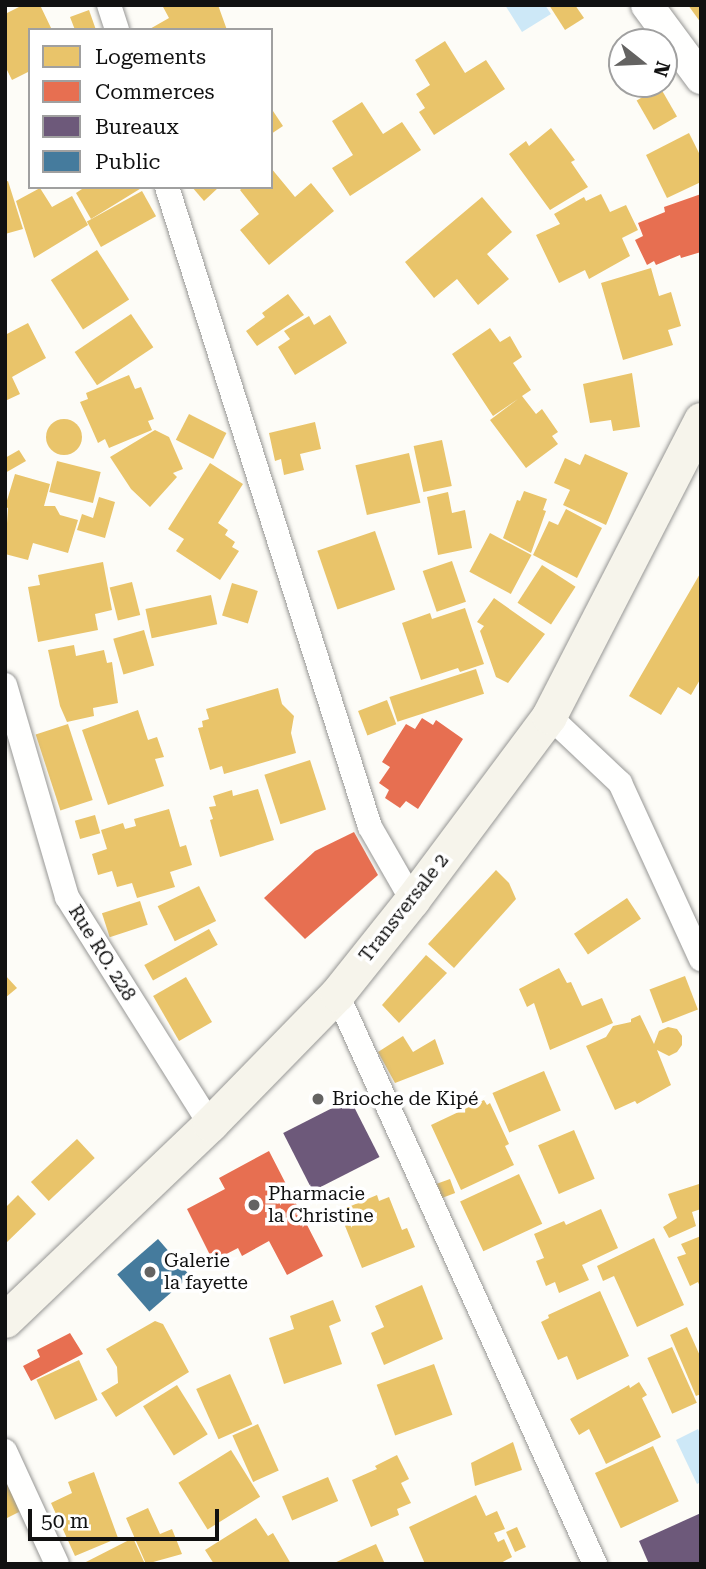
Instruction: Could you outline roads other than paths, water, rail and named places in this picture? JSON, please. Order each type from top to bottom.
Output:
[{"type":"main road","name":"Transversale 2","points":[[5,1320],[209,1124],[337,994],[412,900],[549,716],[701,420]]},
{"type":"street","points":[[109,5],[116,28]]},
{"type":"street","points":[[647,5],[701,78]]},
{"type":"street","points":[[168,189],[370,827],[412,900]]},
{"type":"street","name":"Rue RO. 228","points":[[5,685],[67,897],[209,1124]]},
{"type":"street","points":[[549,716],[620,783],[701,959]]},
{"type":"street","points":[[337,994],[595,1564]]},
{"type":"street","points":[[5,1451],[57,1564]]},
{"type":"water","points":[[505,5],[545,5],[551,14],[522,32]]},
{"type":"water","points":[[698,1429],[701,1436],[701,1482],[697,1484],[676,1440]]},
{"type":"place","name":"Brioche de Kipé","points":[[318,1099]]},
{"type":"place","name":"Pharmacie la Christine","points":[[254,1205]]},
{"type":"place","name":"Galerie la fayette","points":[[150,1272]]}]
